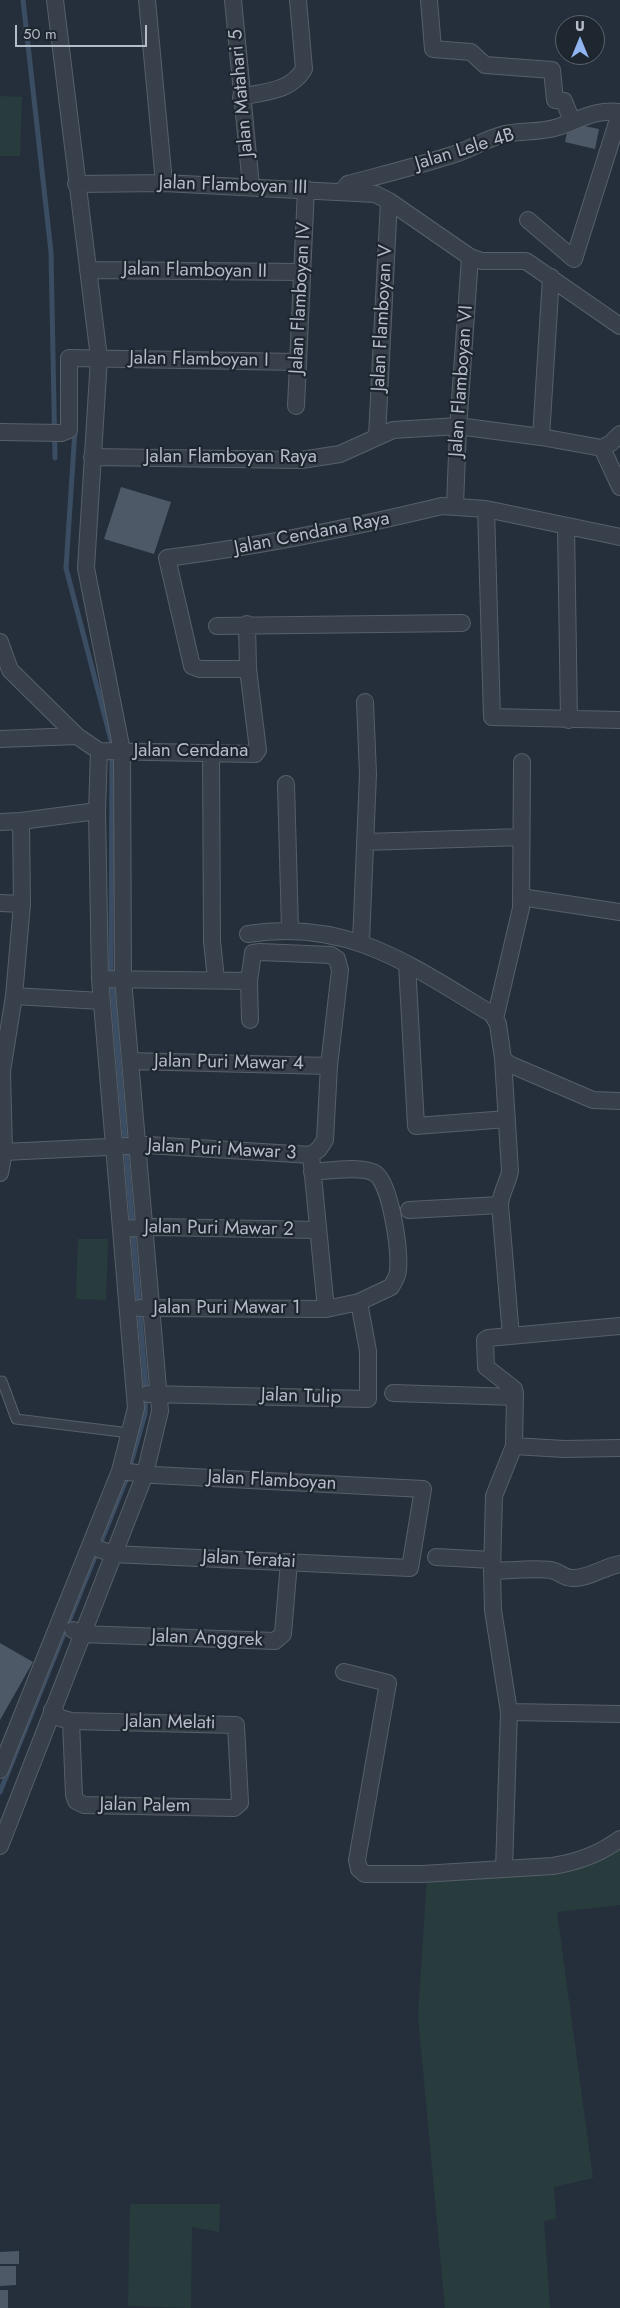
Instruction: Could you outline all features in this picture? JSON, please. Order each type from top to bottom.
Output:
[{"type":"street","points":[[0,1846],[81,1634],[145,1474],[158,1422],[147,1394],[126,1147],[101,1001],[111,979],[110,751],[86,568],[99,358],[89,270],[76,184],[55,0]]},
{"type":"street","points":[[147,0],[164,183]]},
{"type":"street","name":"Jalan Matahari 5","points":[[233,0],[251,186]]},
{"type":"street","points":[[241,97],[289,86],[304,69],[298,0]]},
{"type":"street","points":[[430,0],[433,49],[471,52],[485,65],[552,70],[555,100],[564,101],[572,121]]},
{"type":"street","name":"Jalan Lele 4B","points":[[342,191],[348,184],[460,152],[506,134],[542,131],[588,114],[610,111],[620,113]]},
{"type":"street","points":[[528,220],[574,259],[620,113]]},
{"type":"street","name":"Jalan Flamboyan III","points":[[76,184],[164,183],[251,186],[375,194],[389,201],[470,257]]},
{"type":"street","name":"Jalan Flamboyan IV","points":[[296,406],[306,189]]},
{"type":"street","name":"Jalan Flamboyan V","points":[[377,436],[389,201]]},
{"type":"street","points":[[470,257],[482,261],[526,261],[620,326]]},
{"type":"street","name":"Jalan Flamboyan VI","points":[[455,506],[458,426],[470,257]]},
{"type":"street","name":"Jalan Flamboyan II","points":[[89,270],[302,272]]},
{"type":"street","points":[[541,437],[551,277]]},
{"type":"street","name":"Jalan Flamboyan I","points":[[0,432],[55,432],[69,430],[70,358],[298,362]]},
{"type":"street","name":"Jalan Flamboyan Raya","points":[[92,457],[302,460],[340,454],[392,430],[458,426],[541,437],[602,448]]},
{"type":"street","points":[[620,434],[611,443],[602,448],[620,487]]},
{"type":"street","name":"Jalan Cendana Raya","points":[[248,669],[200,669],[192,666],[167,558],[225,551],[353,528],[442,506],[486,509],[620,537]]},
{"type":"street","points":[[486,509],[492,717],[620,720]]},
{"type":"street","points":[[566,526],[570,720]]},
{"type":"street","points":[[217,626],[247,624],[462,623]]},
{"type":"street","name":"Jalan Cendana","points":[[110,751],[256,754],[258,750],[248,669],[247,624]]},
{"type":"street","points":[[0,642],[10,670],[76,736],[110,751]]},
{"type":"street","points":[[361,942],[368,774],[365,702]]},
{"type":"street","points":[[0,739],[76,736]]},
{"type":"street","points":[[0,1770],[120,1471],[136,1408],[147,1394],[126,1147],[130,1061],[111,979],[97,810],[110,751]]},
{"type":"street","points":[[211,753],[212,941],[216,980]]},
{"type":"street","points":[[495,1019],[520,908],[522,762]]},
{"type":"street","points":[[286,784],[290,929]]},
{"type":"street","points":[[0,822],[21,821],[97,810]]},
{"type":"street","points":[[0,1173],[4,1152],[2,1071],[14,996],[22,904],[21,821]]},
{"type":"street","points":[[365,842],[521,837]]},
{"type":"street","points":[[521,897],[620,912]]},
{"type":"street","points":[[0,903],[22,904]]},
{"type":"street","points":[[260,952],[253,933],[290,929],[344,937],[361,942],[408,964],[492,1014],[495,1019],[503,1059],[507,1119],[510,1171],[508,1181],[501,1195],[500,1205],[511,1336]]},
{"type":"street","points":[[250,1020],[249,981],[250,960],[253,953],[331,955],[337,959],[340,970],[329,1066],[325,1140],[319,1149],[310,1154],[326,1309]]},
{"type":"street","points":[[408,964],[416,1126],[507,1119]]},
{"type":"street","points":[[111,979],[249,981]]},
{"type":"street","points":[[14,996],[101,1001]]},
{"type":"street","points":[[503,1059],[509,1064],[580,1096],[593,1100],[620,1101]]},
{"type":"street","name":"Jalan Puri Mawar 4","points":[[130,1061],[329,1066]]},
{"type":"street","name":"Jalan Puri Mawar 3","points":[[4,1152],[126,1147],[310,1154]]},
{"type":"street","name":"Jalan Puri Mawar 1","points":[[140,1309],[326,1309],[359,1302],[390,1287],[395,1280],[398,1270],[393,1212],[382,1181],[376,1174],[366,1169],[312,1172]]},
{"type":"street","points":[[409,1210],[500,1205]]},
{"type":"street","name":"Jalan Puri Mawar 2","points":[[133,1228],[318,1230]]},
{"type":"street","name":"Jalan Tulip","points":[[147,1394],[368,1399],[368,1351],[359,1302]]},
{"type":"street","points":[[504,1869],[509,1712],[493,1610],[492,1565],[494,1496],[514,1446],[515,1397],[514,1389],[489,1370],[485,1363],[486,1338],[620,1326]]},
{"type":"street","points":[[393,1393],[515,1397]]},
{"type":"street","points":[[514,1446],[564,1449],[620,1448]]},
{"type":"street","name":"Jalan Flamboyan","points":[[120,1471],[423,1490],[410,1568]]},
{"type":"street","name":"Jalan Teratai","points":[[90,1546],[113,1554],[410,1568]]},
{"type":"street","points":[[436,1557],[492,1565],[553,1570],[562,1576],[572,1578],[585,1576],[607,1566],[620,1564]]},
{"type":"street","name":"Jalan Anggrek","points":[[60,1623],[81,1634],[274,1641],[283,1634],[289,1562]]},
{"type":"street","points":[[344,1672],[388,1683],[357,1860],[359,1869],[365,1874],[504,1869],[570,1863],[590,1857],[620,1839]]},
{"type":"street","name":"Jalan Melati","points":[[52,1710],[60,1718],[71,1721],[236,1725],[240,1803],[234,1808]]},
{"type":"street","points":[[509,1712],[620,1714]]},
{"type":"street","name":"Jalan Palem","points":[[71,1721],[74,1795],[76,1801],[84,1805],[234,1808]]},
{"type":"lane","points":[[2,1381],[16,1419],[130,1433]]},
{"type":"green space","points":[[0,96],[22,97],[20,156],[0,156]]},
{"type":"green space","points":[[78,1239],[108,1239],[106,1300],[76,1299]]},
{"type":"green space","points":[[620,1843],[620,1905],[557,1912],[593,2178],[554,2187],[556,2219],[544,2221],[550,2308],[445,2308],[418,2016],[427,1878],[562,1867]]},
{"type":"green space","points":[[130,2204],[220,2204],[219,2232],[192,2227],[191,2308],[128,2306]]},
{"type":"building","points":[[569,123],[599,129],[595,149],[565,142]]},
{"type":"building","points":[[121,487],[171,502],[154,554],[104,539]]},
{"type":"building","points":[[0,1643],[33,1662],[0,1720]]},
{"type":"building","points":[[19,2251],[19,2264],[0,2264],[0,2252]]},
{"type":"building","points":[[0,2266],[16,2266],[16,2285],[0,2286]]},
{"type":"building","points":[[0,2290],[8,2290],[8,2308],[0,2308]]},
{"type":"waterway","points":[[23,0],[51,252],[55,458]]},
{"type":"waterway","points":[[0,1792],[126,1480],[145,1414],[146,1388],[111,972],[112,744],[66,568],[75,430]]}]
